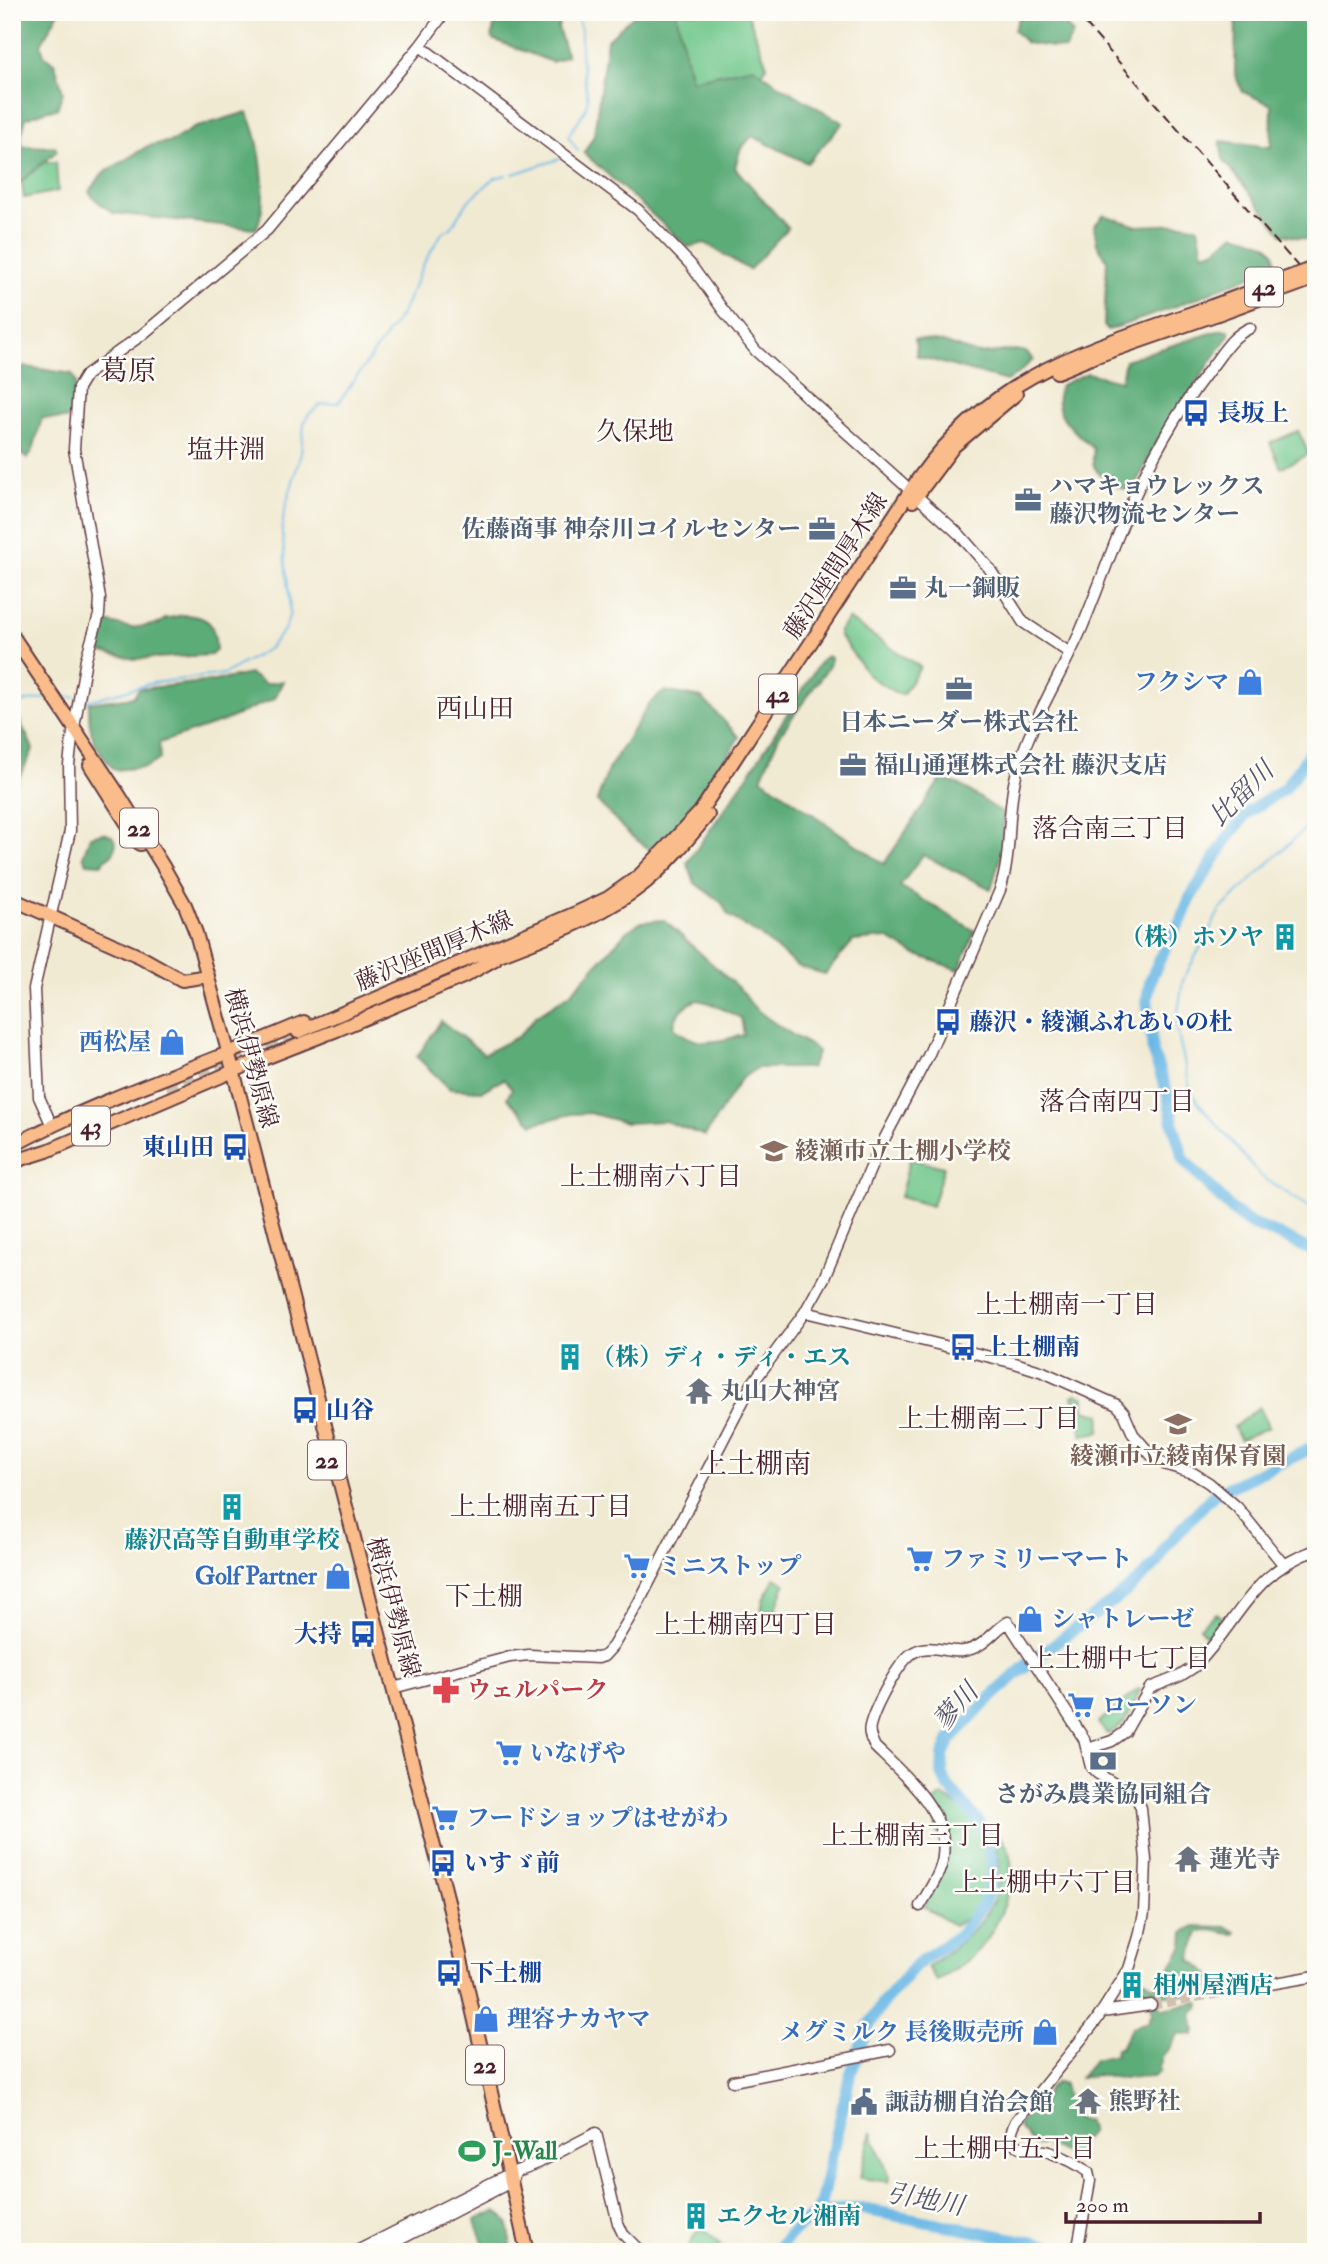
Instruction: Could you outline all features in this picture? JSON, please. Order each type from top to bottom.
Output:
[{"type":"main road","name":"藤沢座間厚木線","points":[[1213,311],[1316,267]]},
{"type":"main road","name":"藤沢座間厚木線","points":[[300,1035],[504,948],[575,924],[613,904],[646,882],[708,815],[933,458],[963,425],[999,396],[1031,376],[1083,352],[1316,278]]},
{"type":"main road","name":"横浜伊勢原線","points":[[12,635],[73,733]]},
{"type":"main road","name":"横浜伊勢原線","points":[[12,648],[119,795],[176,886],[192,924],[224,1056],[447,1897],[527,2252]]},
{"type":"main road","name":"横浜伊勢原線","points":[[12,899],[141,957],[175,978],[182,980],[204,977]]},
{"type":"main road","name":"42","points":[[224,1056],[464,955],[504,948]]},
{"type":"main road","name":"42","points":[[229,1073],[463,977],[504,948]]},
{"type":"main road","points":[[12,1148],[52,1126],[224,1056]]},
{"type":"main road","name":"横浜伊勢原線","points":[[229,1073],[510,2177],[521,2252]]},
{"type":"main road","points":[[12,1161],[47,1151],[229,1073]]},
{"type":"main road","name":"43","points":[[12,1148],[168,1090],[12,1161]]},
{"type":"street","points":[[52,1126],[39,1097],[33,1000],[70,831],[69,765],[73,733],[86,659],[99,614],[100,598],[74,449],[78,387],[86,375],[143,334],[267,230],[420,46],[445,12]]},
{"type":"street","points":[[420,46],[638,210],[690,264],[757,351],[914,492],[975,551],[1023,622],[1070,653]]},
{"type":"street","points":[[393,1688],[510,1657],[528,1655],[591,1659],[609,1651],[639,1602],[752,1384],[805,1312],[829,1269],[891,1123],[928,1056],[1000,890],[1009,852],[1016,773],[1070,653],[1133,500],[1176,418],[1228,343],[1250,328]]},
{"type":"street","points":[[805,1312],[1015,1363],[1118,1405],[1130,1430],[1151,1455],[1164,1464],[1193,1473],[1210,1484],[1246,1517],[1283,1564]]},
{"type":"street","points":[[1088,1749],[1112,1741],[1125,1732],[1150,1688],[1194,1667],[1263,1580],[1283,1564],[1316,1550]]},
{"type":"street","points":[[920,1906],[943,1857],[941,1836],[936,1819],[922,1794],[875,1747],[870,1727],[879,1704],[903,1661],[914,1652],[933,1648],[954,1651],[973,1648],[982,1645],[1008,1622],[1084,1739],[1093,1770],[1137,1798],[1145,1838],[1144,1911],[1129,1969],[1102,2012],[1016,2121],[1010,2135],[1018,2147],[1051,2153],[1088,2172],[1090,2181],[1077,2252]]},
{"type":"street","points":[[1236,1990],[1316,1976]]},
{"type":"street","points":[[1102,2012],[1151,2005]]},
{"type":"street","points":[[733,2081],[890,2050]]},
{"type":"street","points":[[355,2252],[596,2133],[618,2223],[623,2234],[641,2252]]},
{"type":"street","points":[[376,2252],[510,2177]]},
{"type":"green space","points":[[12,12],[59,12],[41,44],[44,55],[55,64],[63,92],[57,109],[26,118],[21,136],[22,146],[55,147],[57,151],[21,182],[12,182]]},
{"type":"green space","points":[[504,12],[562,12],[558,28],[567,56],[552,62],[492,39],[495,18]]},
{"type":"green space","points":[[637,12],[676,12],[691,80],[753,67],[843,123],[807,163],[752,136],[740,150],[735,168],[788,228],[749,270],[705,243],[688,247],[584,153],[594,135],[607,40]]},
{"type":"green space","points":[[673,12],[747,12],[767,66],[762,73],[679,90]]},
{"type":"green space","points":[[1021,12],[1054,12],[1073,34],[1065,49],[1026,43],[1014,30]]},
{"type":"green space","points":[[1238,12],[1316,12],[1316,238],[1306,239],[1282,234],[1223,159],[1220,141],[1271,147],[1272,105],[1243,92],[1235,75]]},
{"type":"green space","points":[[247,112],[256,138],[262,170],[262,203],[256,229],[113,213],[89,192],[102,174],[148,146],[172,141],[194,128]]},
{"type":"green space","points":[[19,162],[56,162],[58,191],[24,198]]},
{"type":"green space","points":[[1104,215],[1137,226],[1184,224],[1198,227],[1203,253],[1214,250],[1235,234],[1250,238],[1269,247],[1275,258],[1275,266],[1164,311],[1108,330],[1104,326],[1107,260],[1097,244],[1094,226]]},
{"type":"green space","points":[[1221,330],[1229,330],[1229,335],[1160,437],[1132,491],[1105,479],[1094,466],[1094,449],[1061,413],[1058,395],[1061,385],[1087,373],[1121,381],[1125,360]]},
{"type":"green space","points":[[915,339],[942,342],[978,354],[1016,350],[1026,352],[1033,359],[1006,381],[917,356]]},
{"type":"green space","points":[[20,366],[72,374],[76,383],[71,416],[66,419],[42,418],[33,450],[27,459],[20,452],[19,425],[12,415],[12,371]]},
{"type":"green space","points":[[1298,431],[1309,454],[1281,468],[1270,443]]},
{"type":"green space","points":[[183,615],[205,619],[212,627],[216,650],[211,655],[134,659],[93,650],[105,622],[131,628],[159,624],[165,619]]},
{"type":"green space","points":[[848,619],[920,667],[903,694],[898,694],[869,676],[839,635]]},
{"type":"green space","points":[[827,656],[831,659],[829,666],[779,736],[761,778],[884,864],[941,779],[960,785],[1004,814],[1003,849],[991,889],[923,855],[900,886],[975,931],[959,970],[914,954],[887,938],[853,941],[825,974],[797,966],[762,937],[728,915],[722,903],[695,883],[687,863],[751,771],[822,659]]},
{"type":"green space","points":[[250,674],[265,684],[283,681],[275,698],[224,721],[159,743],[160,759],[146,767],[114,770],[91,732],[89,703],[133,697],[139,689],[214,681]]},
{"type":"green space","points":[[665,691],[702,698],[739,737],[718,772],[655,853],[631,836],[597,801],[608,770],[649,704]]},
{"type":"green space","points":[[12,708],[18,710],[19,719],[33,750],[12,792]]},
{"type":"green space","points":[[103,833],[112,836],[116,843],[113,853],[101,864],[87,863],[83,857],[90,836]]},
{"type":"green space","points":[[664,920],[745,994],[756,1009],[818,1051],[811,1068],[757,1068],[741,1079],[705,1136],[665,1121],[626,1123],[590,1113],[571,1114],[533,1124],[507,1098],[512,1089],[504,1079],[482,1091],[450,1089],[417,1057],[441,1021],[484,1054],[519,1036],[536,1016],[570,994],[626,932],[641,922]],"holes":[[[697,1000],[710,1003],[741,1018],[744,1035],[707,1042],[692,1039],[674,1028],[678,1015],[688,1005]]]},
{"type":"green space","points":[[910,1159],[944,1167],[932,1206],[900,1197]]},
{"type":"green space","points":[[1076,1394],[1084,1397],[1084,1410],[1101,1414],[1100,1432],[1082,1435],[1073,1396]]},
{"type":"green space","points":[[1259,1407],[1269,1427],[1240,1440],[1234,1427]]},
{"type":"green space","points":[[775,1578],[785,1584],[772,1619],[760,1617],[763,1600]]},
{"type":"green space","points":[[1216,1613],[1225,1619],[1209,1639],[1200,1626]]},
{"type":"green space","points":[[1140,1690],[1128,1716],[1114,1731],[1107,1734],[1098,1723]]},
{"type":"green space","points":[[943,1796],[973,1819],[980,1832],[988,1863],[984,1893],[978,1906],[968,1917],[954,1925],[924,1907],[944,1864],[931,1804]]},
{"type":"green space","points":[[993,1832],[1004,1842],[1010,1855],[1009,1888],[1004,1906],[997,1923],[980,1948],[960,1966],[937,1981],[927,1967],[977,1927],[988,1912],[995,1895],[999,1856]]},
{"type":"green space","points":[[1195,1926],[1226,1927],[1236,1932],[1198,1932],[1191,1959],[1211,1975],[1207,1990],[1194,1995],[1170,1994],[1159,1997],[1159,2006],[1163,2009],[1199,2002],[1200,2006],[1192,2013],[1195,2031],[1193,2035],[1179,2033],[1163,2055],[1160,2071],[1153,2077],[1121,2078],[1096,2075],[1080,2078],[1094,2060],[1115,2055],[1116,2048],[1121,2048],[1131,2027],[1149,2022],[1152,2014],[1151,1992],[1141,1997],[1135,1990],[1138,1985],[1134,1979],[1142,1979],[1153,1986],[1161,1983],[1183,1946],[1184,1932]]},
{"type":"green space","points":[[1058,2082],[1064,2084],[1066,2095],[1077,2105],[1075,2115],[1078,2120],[1086,2120],[1091,2129],[1077,2152],[1069,2156],[1056,2148],[1047,2148],[1047,2141],[1040,2145],[1033,2144],[1018,2126],[1024,2117],[1040,2111],[1047,2091]]},
{"type":"green space","points":[[871,2133],[890,2177],[889,2182],[860,2178]]},
{"type":"green space","points":[[496,2211],[507,2224],[510,2252],[487,2252],[476,2224],[475,2220]]},
{"type":"green space","points":[[701,2228],[722,2245],[712,2252],[687,2252],[693,2238]]},
{"type":"waterway","points":[[578,151],[568,136],[584,112],[588,99],[581,59],[581,30],[578,20],[580,12]]},
{"type":"waterway","points":[[513,174],[559,159]]},
{"type":"waterway","points":[[84,700],[153,683],[224,674],[268,649],[285,629],[290,613],[282,532],[284,513],[301,453],[304,424],[308,415],[320,405],[339,402],[402,313],[425,261],[442,233],[451,228],[469,200],[495,178],[506,175]]},
{"type":"waterway","points":[[60,697],[75,697]]},
{"type":"waterway","points":[[12,704],[47,698]]},
{"type":"waterway","name":"比留川","points":[[1316,742],[1284,789],[1247,813],[1229,836],[1190,898],[1151,978],[1147,999],[1153,1053],[1168,1095],[1184,1160],[1234,1212],[1251,1224],[1316,1253]]},
{"type":"waterway","points":[[1316,818],[1220,910],[1183,980],[1176,1025],[1190,1088],[1197,1101],[1261,1176],[1316,1212]]},
{"type":"waterway","name":"蓼川","points":[[815,2214],[821,2202],[849,2079],[866,2030],[882,2004],[912,1969],[960,1935],[983,1905],[991,1881],[992,1860],[987,1836],[979,1822],[947,1785],[942,1773],[943,1756],[949,1741],[1031,1661],[1127,1591],[1158,1562],[1165,1547],[1213,1495],[1316,1446]]},
{"type":"waterway","name":"引地川","points":[[776,2252],[794,2230],[813,2217],[848,2209],[863,2209],[1081,2252]]},
{"type":"tunnel","points":[[166,1087],[298,1032]]},
{"type":"tunnel","points":[[1151,2005],[1236,1990]]},
{"type":"railway","points":[[1075,12],[1316,287]]},
{"type":"place","name":"長坂上","points":[[1196,413]]},
{"type":"place","name":"ハマキョウレックス 藤沢物流センター","points":[[1028,500]]},
{"type":"place","name":"佐藤商事 神奈川コイルセンター","points":[[822,529]]},
{"type":"place","name":"丸一鋼販","points":[[903,588]]},
{"type":"place","name":"フクシマ","points":[[1250,682]]},
{"type":"place","name":"日本ニーダー株式会社","points":[[959,689]]},
{"type":"place","name":"福山通運株式会社 藤沢支店","points":[[853,765]]},
{"type":"place","name":"（株）ホソヤ","points":[[1285,937]]},
{"type":"place","name":"藤沢・綾瀬ふれあいの杜","points":[[948,1022]]},
{"type":"place","name":"西松屋","points":[[172,1042]]},
{"type":"place","name":"東山田","points":[[235,1147]]},
{"type":"place","name":"綾瀬市立土棚小学校","points":[[774,1151]]},
{"type":"place","name":"上土棚南","points":[[963,1347]]},
{"type":"place","name":"（株）ディ・ディ・エス","points":[[570,1357]]},
{"type":"place","name":"丸山大神宮","points":[[699,1391]]},
{"type":"place","name":"山谷","points":[[305,1410]]},
{"type":"place","name":"綾瀬市立綾南保育園","points":[[1178,1424]]},
{"type":"place","name":"藤沢高等自動車学校","points":[[232,1507]]},
{"type":"place","name":"ファミリーマート","points":[[920,1559]]},
{"type":"place","name":"ミニストップ","points":[[637,1566]]},
{"type":"place","name":"Golf Partner","points":[[338,1576]]},
{"type":"place","name":"シャトレーゼ","points":[[1030,1619]]},
{"type":"place","name":"大持","points":[[363,1634]]},
{"type":"place","name":"ウェルパーク","points":[[446,1690]]},
{"type":"place","name":"ローソン","points":[[1081,1705]]},
{"type":"place","name":"いなげや","points":[[509,1753]]},
{"type":"place","name":"さがみ農業協同組合","points":[[1103,1761]]},
{"type":"place","name":"フードショップはせがわ","points":[[445,1818]]},
{"type":"place","name":"蓮光寺","points":[[1188,1859]]},
{"type":"place","name":"いすゞ前","points":[[443,1863]]},
{"type":"place","name":"下土棚","points":[[449,1973]]},
{"type":"place","name":"相州屋酒店","points":[[1132,1985]]},
{"type":"place","name":"理容ナカヤマ","points":[[486,2019]]},
{"type":"place","name":"メグミルク 長後販売所","points":[[1045,2032]]},
{"type":"place","name":"熊野社","points":[[1088,2101]]},
{"type":"place","name":"諏訪棚自治会館","points":[[864,2102]]},
{"type":"place","name":"J-Wall","points":[[472,2151]]},
{"type":"place","name":"エクセル湘南","points":[[696,2216]]},
{"type":"district","name":"葛原","points":[[128,371]]},
{"type":"district","name":"久保地","points":[[635,432]]},
{"type":"district","name":"塩井淵","points":[[226,450]]},
{"type":"district","name":"西山田","points":[[475,709]]},
{"type":"district","name":"落合南三丁目","points":[[1110,829]]},
{"type":"district","name":"落合南四丁目","points":[[1117,1102]]},
{"type":"district","name":"上土棚南六丁目","points":[[651,1177]]},
{"type":"district","name":"上土棚南一丁目","points":[[1067,1305]]},
{"type":"district","name":"上土棚南二丁目","points":[[989,1419]]},
{"type":"district","name":"上土棚南","points":[[755,1464]]},
{"type":"district","name":"上土棚南五丁目","points":[[541,1507]]},
{"type":"district","name":"下土棚","points":[[484,1597]]},
{"type":"district","name":"上土棚南四丁目","points":[[746,1625]]},
{"type":"district","name":"上土棚中七丁目","points":[[1120,1659]]},
{"type":"district","name":"上土棚南三丁目","points":[[913,1836]]},
{"type":"district","name":"上土棚中六丁目","points":[[1045,1883]]},
{"type":"district","name":"上土棚中五丁目","points":[[1005,2149]]}]
